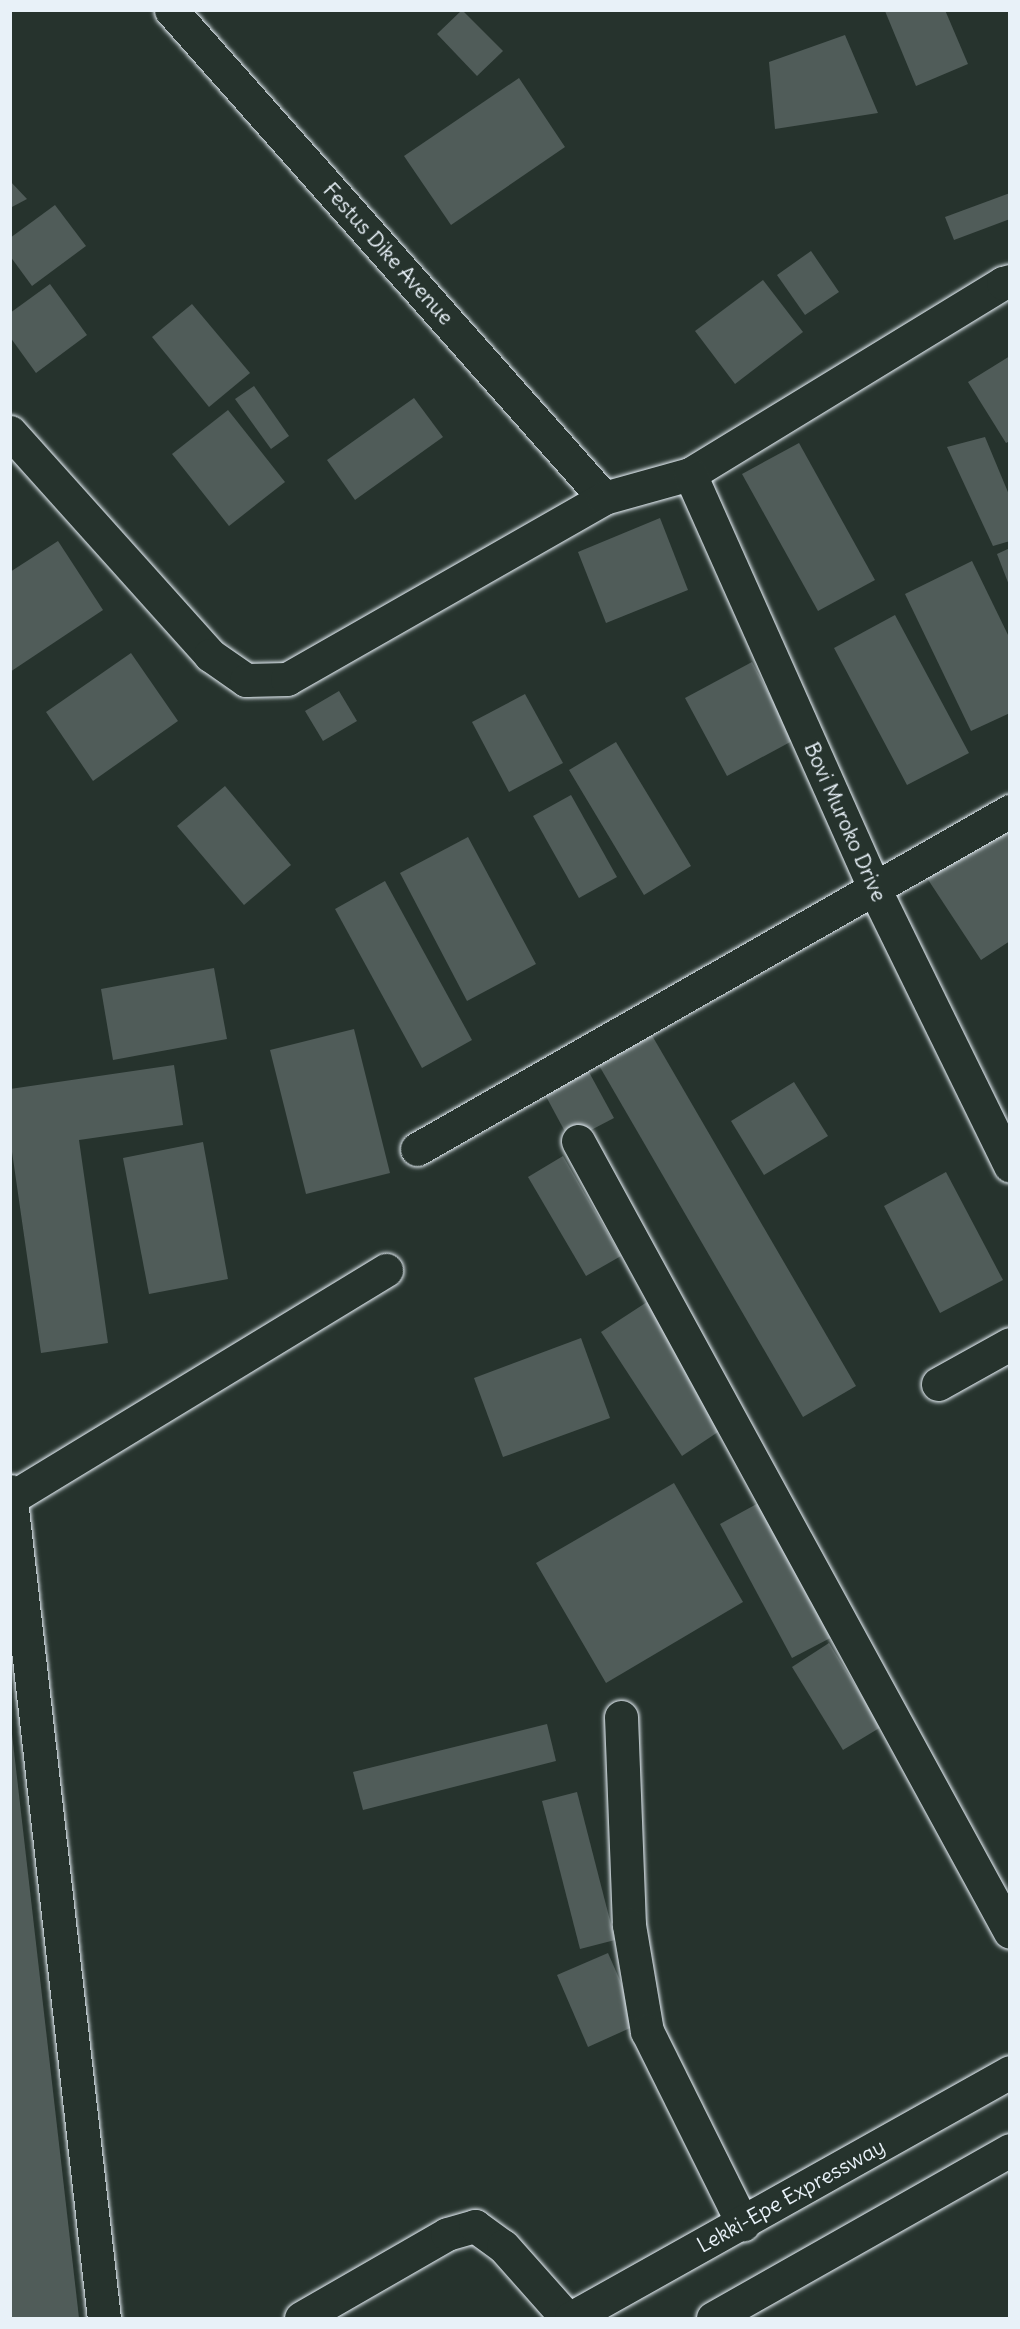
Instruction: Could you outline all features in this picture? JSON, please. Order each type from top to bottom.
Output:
[{"type":"main road","name":"Festus Dike Avenue","points":[[171,10],[604,498]]},
{"type":"main road","points":[[10,432],[210,655],[246,680],[287,679],[604,498],[690,474],[1003,283],[1010,282]]},
{"type":"main road","name":"Bovi Muroko Drive","points":[[690,474],[874,888],[1010,1166]]},
{"type":"main road","points":[[417,1149],[1010,811]]},
{"type":"main road","points":[[578,1141],[1010,1932]]},
{"type":"main road","points":[[11,1498],[386,1270]]},
{"type":"main road","points":[[938,1384],[1010,1344]]},
{"type":"main road","points":[[10,1491],[104,2319]]},
{"type":"main road","points":[[621,1717],[629,1925],[647,2031],[742,2224]]},
{"type":"main road","name":"Lekki-Epe Expressway","points":[[569,2319],[1010,2072]]},
{"type":"main road","points":[[713,2319],[1010,2150]]},
{"type":"main road","points":[[301,2319],[447,2234],[476,2226],[503,2246],[569,2319]]},
{"type":"building","points":[[462,10],[503,51],[477,76],[437,34]]},
{"type":"building","points":[[945,10],[968,64],[916,86],[885,11]]},
{"type":"building","points":[[845,35],[878,113],[775,129],[769,62]]},
{"type":"building","points":[[519,78],[565,147],[451,225],[404,156]]},
{"type":"building","points":[[10,181],[27,199],[10,208]]},
{"type":"building","points":[[1010,193],[1010,219],[954,240],[945,217]]},
{"type":"building","points":[[55,205],[86,246],[32,286],[10,256],[10,238]]},
{"type":"building","points":[[811,251],[839,292],[805,315],[777,275]]},
{"type":"building","points":[[763,280],[803,332],[735,384],[695,331]]},
{"type":"building","points":[[50,284],[87,335],[36,373],[10,337],[10,313]]},
{"type":"building","points":[[192,304],[250,373],[209,407],[152,337]]},
{"type":"building","points":[[1010,356],[1010,441],[1006,443],[968,382]]},
{"type":"building","points":[[254,386],[289,436],[271,449],[235,399]]},
{"type":"building","points":[[414,398],[443,437],[355,500],[327,460]]},
{"type":"building","points":[[228,410],[285,482],[229,526],[172,454]]},
{"type":"building","points":[[985,437],[1010,497],[1010,541],[993,546],[947,447]]},
{"type":"building","points":[[799,443],[875,580],[818,611],[742,474]]},
{"type":"building","points":[[660,518],[688,590],[606,623],[578,552]]},
{"type":"building","points":[[58,541],[103,610],[10,672],[10,572]]},
{"type":"building","points":[[1010,548],[1010,585],[1009,585],[997,554]]},
{"type":"building","points":[[972,561],[1010,639],[1010,713],[971,731],[905,594]]},
{"type":"building","points":[[895,615],[969,753],[907,785],[834,648]]},
{"type":"building","points":[[131,653],[178,721],[93,781],[46,712]]},
{"type":"building","points":[[752,662],[794,740],[727,776],[685,698]]},
{"type":"building","points":[[339,691],[357,721],[323,741],[305,711]]},
{"type":"building","points":[[525,694],[563,763],[509,792],[472,722]]},
{"type":"building","points":[[616,742],[691,866],[644,895],[569,770]]},
{"type":"building","points":[[225,786],[291,865],[244,905],[177,826]]},
{"type":"building","points":[[571,795],[617,877],[579,898],[533,816]]},
{"type":"building","points":[[1010,820],[1010,941],[981,960],[925,875]]},
{"type":"building","points":[[468,837],[536,964],[467,1001],[400,873]]},
{"type":"building","points":[[385,881],[472,1040],[422,1068],[335,909]]},
{"type":"building","points":[[214,968],[227,1039],[113,1060],[101,989]]},
{"type":"building","points":[[354,1029],[390,1173],[306,1194],[270,1050]]},
{"type":"building","points":[[650,1032],[856,1386],[803,1417],[597,1062]]},
{"type":"building","points":[[584,1063],[614,1118],[570,1141],[541,1087]]},
{"type":"building","points":[[174,1065],[183,1125],[79,1140],[108,1343],[41,1353],[10,1138],[10,1089]]},
{"type":"building","points":[[794,1082],[828,1136],[764,1175],[731,1121]]},
{"type":"building","points":[[203,1142],[228,1279],[149,1294],[123,1158]]},
{"type":"building","points":[[563,1156],[621,1256],[586,1276],[528,1177]]},
{"type":"building","points":[[946,1172],[1003,1280],[940,1313],[884,1206]]},
{"type":"building","points":[[650,1300],[730,1424],[682,1456],[601,1332]]},
{"type":"building","points":[[581,1338],[610,1418],[503,1457],[474,1378]]},
{"type":"building","points":[[674,1483],[743,1602],[606,1683],[536,1563]]},
{"type":"building","points":[[766,1499],[838,1634],[792,1658],[720,1524]]},
{"type":"building","points":[[829,1643],[881,1727],[843,1750],[792,1667]]},
{"type":"building","points":[[547,1724],[556,1761],[363,1810],[353,1772]]},
{"type":"building","points":[[10,1734],[12,1734],[79,2318],[10,2318]]},
{"type":"building","points":[[577,1792],[615,1940],[580,1949],[542,1801]]},
{"type":"building","points":[[608,1953],[639,2024],[588,2047],[557,1975]]}]
